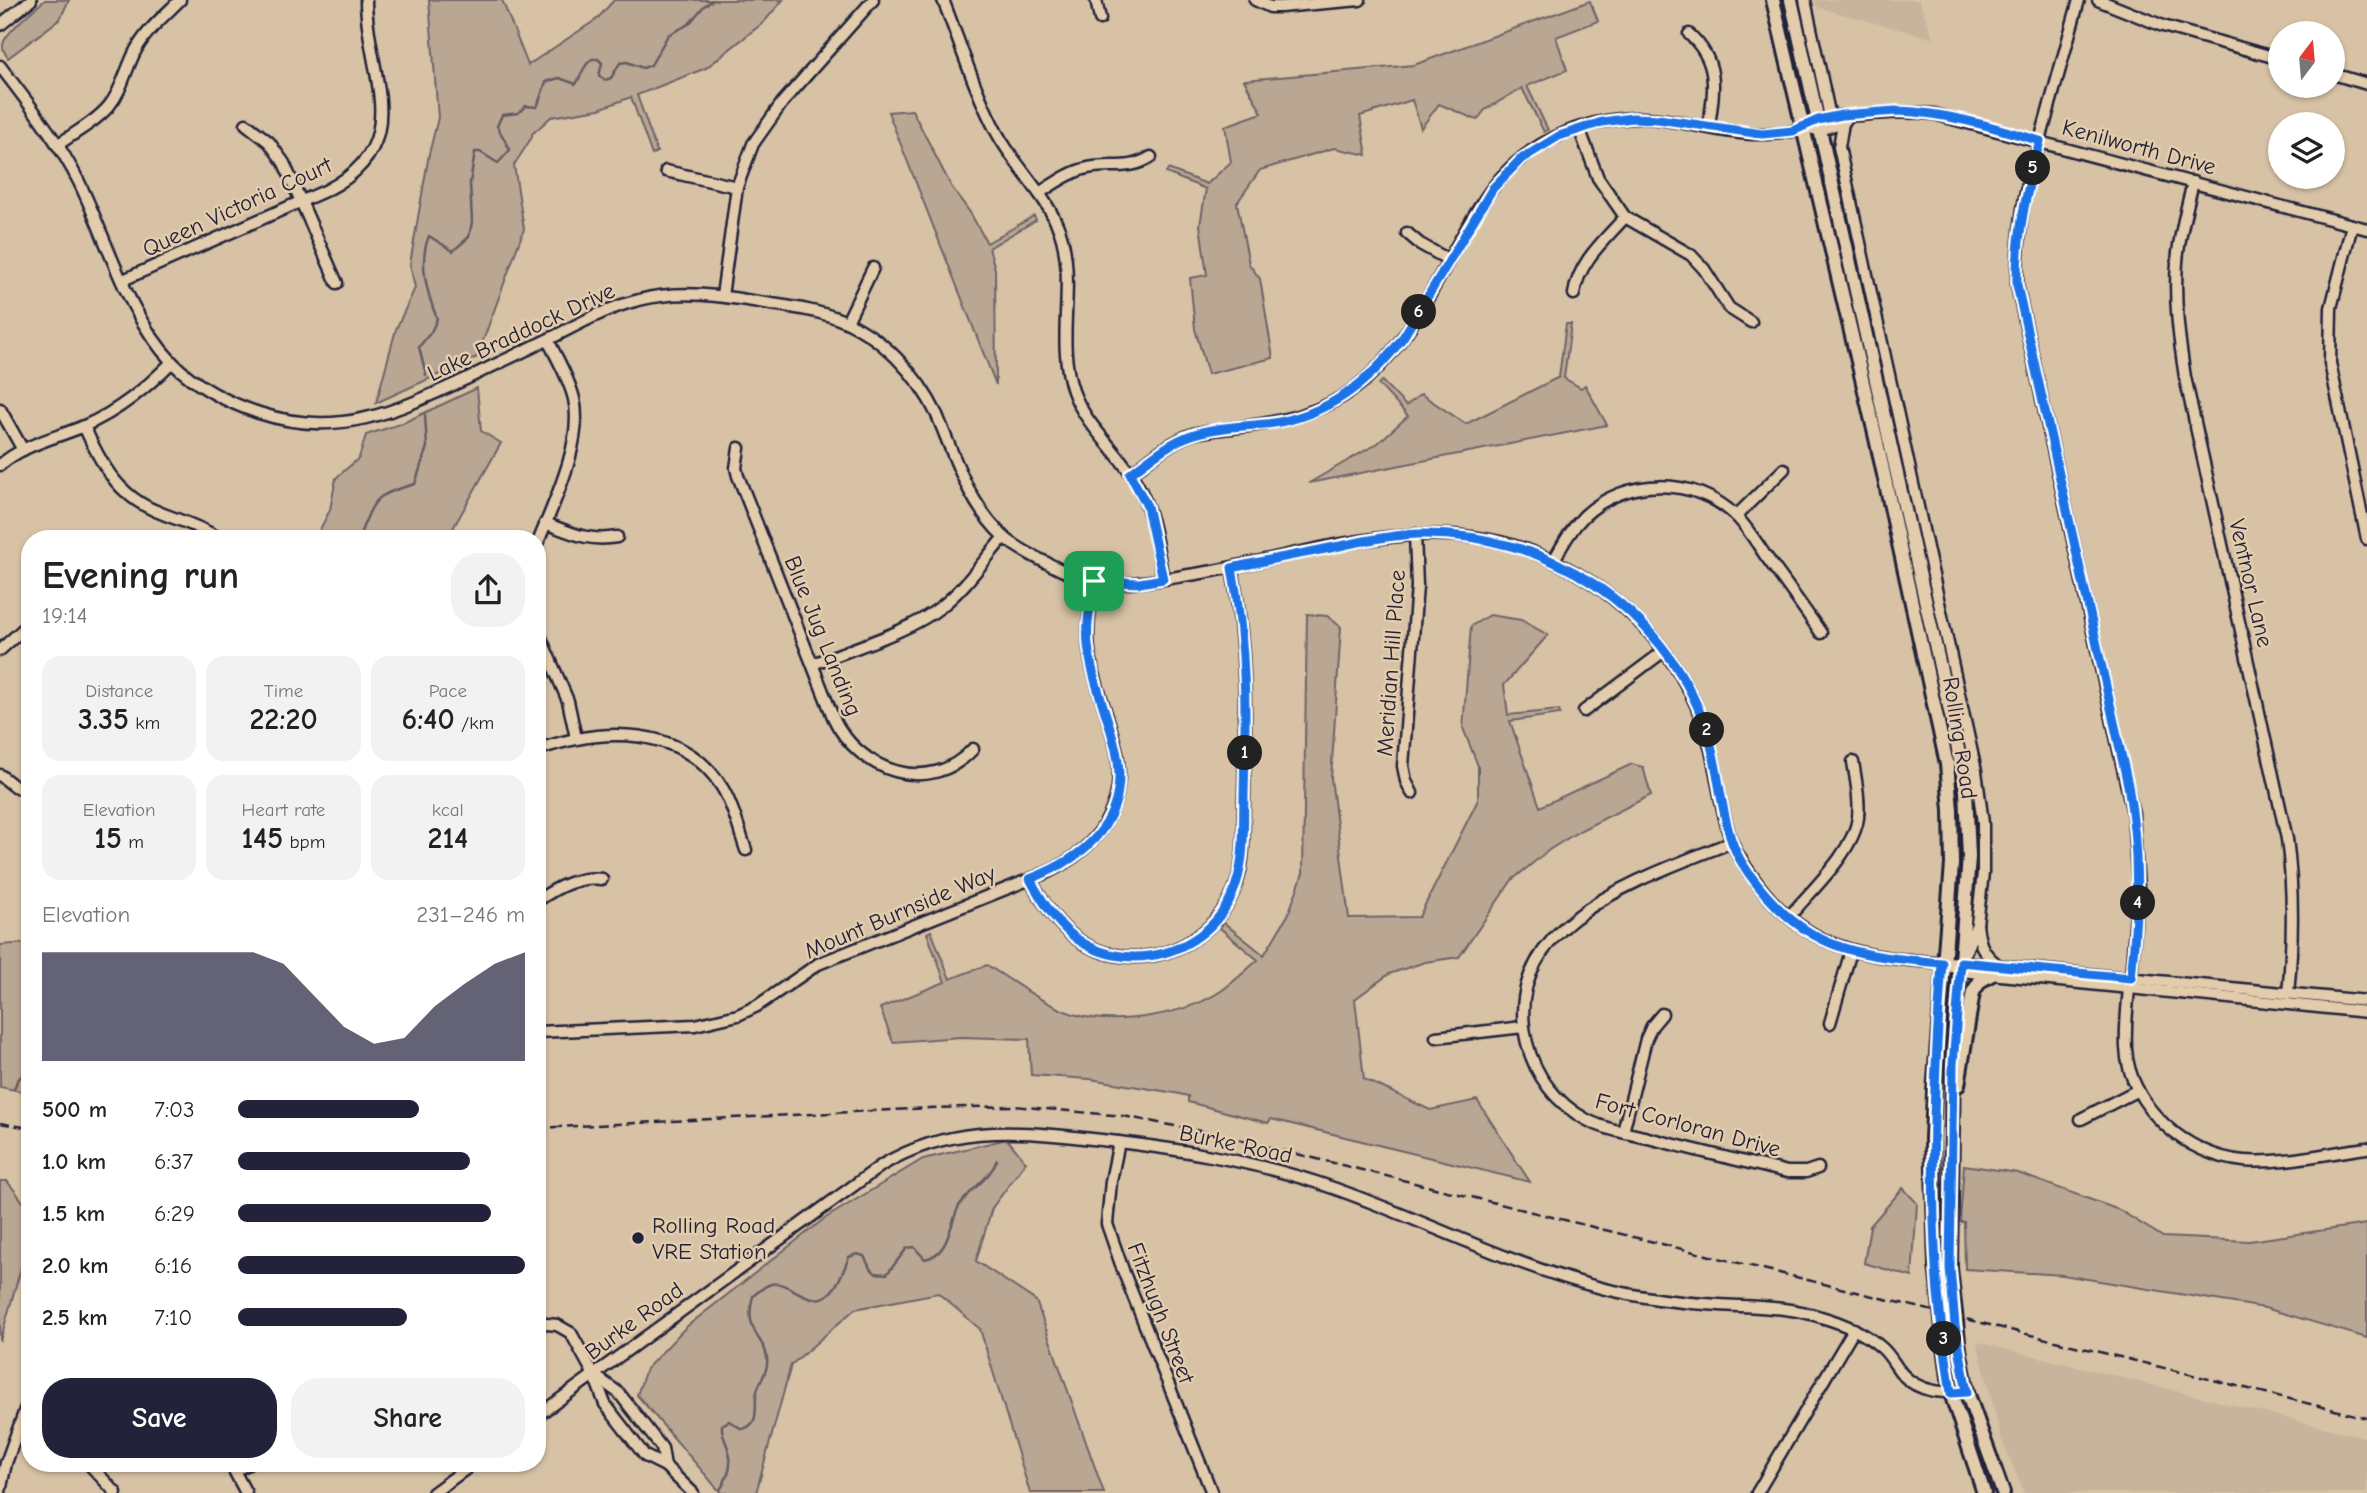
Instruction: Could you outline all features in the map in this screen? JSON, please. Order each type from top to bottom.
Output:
[{"type":"main road","name":"Rolling Road","points":[[1773,0],[1879,451],[1943,742],[1952,841],[1933,1127],[1936,1265],[1951,1393],[1984,1493]]},
{"type":"main road","name":"Rolling Road","points":[[1791,0],[1823,122],[1961,763],[1968,813],[1969,857],[1951,1123],[1950,1268],[1967,1392],[2003,1493]]},
{"type":"main road","points":[[1951,1123],[1973,992],[1980,981],[1995,970]]},
{"type":"street","points":[[0,25],[31,0]]},
{"type":"street","points":[[57,145],[93,121],[107,108],[120,90],[132,57],[144,37],[180,0]]},
{"type":"street","name":"Queen Victoria Court","points":[[123,280],[337,185],[365,160],[378,132],[382,100],[368,31],[366,0]]},
{"type":"street","points":[[722,296],[737,187],[749,153],[765,124],[873,0]]},
{"type":"street","points":[[943,0],[997,132],[1051,212],[1064,248],[1066,360],[1072,389],[1086,418],[1130,474],[1147,506],[1163,579]]},
{"type":"street","points":[[1096,0],[1100,19]]},
{"type":"street","points":[[1255,0],[1270,7],[1280,7],[1360,0]]},
{"type":"street","name":"Rolling Road","points":[[1805,0],[1823,122]]},
{"type":"street","points":[[2079,0],[2020,222],[2017,285],[2133,814],[2138,887],[2126,1048],[2138,1090],[2150,1108],[2175,1134],[2197,1148],[2241,1161],[2271,1161],[2367,1148]]},
{"type":"street","points":[[2098,0],[2163,26],[2268,56]]},
{"type":"street","points":[[1689,34],[1705,51],[1713,73],[1709,126]]},
{"type":"street","name":"Lake Braddock Drive","points":[[0,66],[57,145],[81,186],[141,319],[172,362],[215,394],[251,411],[293,421],[337,423],[369,419],[401,409],[598,314],[643,298],[684,293],[802,308],[847,322],[887,350],[915,380],[935,411],[967,486],[985,514],[1004,537],[1051,565],[1094,581],[1140,583],[1232,568],[1373,539],[1415,534],[1457,535],[1506,543],[1554,560],[1617,601],[1646,629],[1686,684],[1706,728],[1732,842],[1758,886],[1789,917],[1824,941],[1880,958],[2130,983]]},
{"type":"street","points":[[2345,78],[2367,84]]},
{"type":"street","name":"Kenilworth Drive","points":[[1130,474],[1171,444],[1188,436],[1205,431],[1284,421],[1319,409],[1351,391],[1388,357],[1404,336],[1482,204],[1504,174],[1541,145],[1579,128],[1632,118],[1762,134],[1858,115],[1896,111],[1934,114],[2367,229]]},
{"type":"street","name":"Kenilworth Drive","points":[[1823,122],[1843,123],[1858,115]]},
{"type":"street","name":"Rolling Road","points":[[1843,123],[1839,147],[1976,771],[1984,847],[1977,925],[1961,967]]},
{"type":"street","points":[[246,124],[261,134],[276,150],[337,283]]},
{"type":"street","points":[[1579,128],[1598,178],[1625,217],[1690,255],[1704,269],[1729,309],[1751,322]]},
{"type":"street","points":[[1039,194],[1076,171],[1101,166],[1137,165],[1151,157]]},
{"type":"street","points":[[666,171],[737,187]]},
{"type":"street","name":"Ventnor Lane","points":[[2193,182],[2177,261],[2178,337],[2287,839],[2293,927],[2288,994]]},
{"type":"street","points":[[1574,294],[1577,277],[1583,266],[1625,217]]},
{"type":"street","points":[[2352,225],[2331,308],[2330,363],[2367,539]]},
{"type":"street","points":[[1407,233],[1420,244],[1449,260]]},
{"type":"street","points":[[847,322],[873,268]]},
{"type":"street","points":[[542,530],[572,449],[577,420],[570,386],[548,340]]},
{"type":"street","points":[[0,465],[23,450],[109,414],[133,398],[172,362]]},
{"type":"street","points":[[0,409],[23,450]]},
{"type":"street","points":[[84,426],[104,468],[129,495],[153,510],[205,530]]},
{"type":"street","name":"Blue Jug Landing","points":[[739,448],[736,468],[738,476],[833,717],[846,739],[865,757],[883,768],[910,774],[936,773],[952,767],[964,760],[973,749]]},
{"type":"street","points":[[1736,516],[1784,469]]},
{"type":"street","points":[[1554,560],[1567,536],[1585,515],[1606,499],[1633,489],[1659,486],[1687,489],[1715,501],[1736,516],[1821,634]]},
{"type":"street","points":[[545,523],[587,539],[617,537]]},
{"type":"street","name":"Meridian Hill Place","points":[[1412,793],[1406,782],[1403,765],[1417,586],[1415,534]]},
{"type":"street","points":[[813,664],[930,615],[953,596],[1004,537]]},
{"type":"street","points":[[1030,879],[1049,913],[1067,932],[1091,947],[1120,956],[1150,956],[1179,947],[1204,932],[1225,908],[1236,886],[1242,862],[1245,726],[1244,647],[1232,568]]},
{"type":"street","name":"Mount Burnside Way","points":[[546,1032],[695,1025],[738,1015],[757,1006],[818,964],[1066,864],[1087,848],[1106,822],[1115,801],[1118,783],[1117,753],[1088,646],[1088,618],[1094,581]]},
{"type":"street","points":[[0,650],[21,632]]},
{"type":"street","points":[[546,650],[568,701],[576,738]]},
{"type":"street","points":[[1584,711],[1664,651]]},
{"type":"street","points":[[546,747],[576,738],[645,736],[690,754],[704,765],[724,790],[746,850]]},
{"type":"street","points":[[1789,917],[1842,853],[1852,836],[1859,806],[1853,762]]},
{"type":"street","points":[[0,775],[21,789]]},
{"type":"street","name":"Fort Corloran Drive","points":[[1732,842],[1644,879],[1564,925],[1546,945],[1532,971],[1524,1000],[1523,1027],[1536,1067],[1557,1097],[1588,1120],[1623,1132],[1787,1172],[1806,1172],[1818,1168]]},
{"type":"street","points":[[546,896],[571,882],[589,878],[603,879]]},
{"type":"street","points":[[1977,925],[1981,949],[1995,970]]},
{"type":"street","points":[[1830,1023],[1851,951]]},
{"type":"street","points":[[2130,983],[2367,1001]]},
{"type":"street","points":[[2130,983],[2367,1012]]},
{"type":"street","points":[[1623,1132],[1646,1039],[1662,1014]]},
{"type":"street","points":[[1436,1037],[1523,1027]]},
{"type":"street","points":[[2081,1119],[2138,1090]]},
{"type":"street","name":"Burke Road","points":[[546,1410],[871,1173],[916,1147],[959,1135],[1009,1132],[1119,1142],[1213,1157],[1307,1179],[1498,1254],[1603,1289],[1673,1302],[1799,1311],[1825,1318],[1854,1329],[1882,1348],[1914,1384],[1932,1391],[1967,1392]]},
{"type":"street","name":"Fitzhugh Street","points":[[1119,1142],[1111,1181],[1107,1224],[1212,1493]]},
{"type":"street","points":[[546,1324],[558,1325],[571,1333],[594,1375],[605,1404],[645,1456],[665,1466],[692,1493]]},
{"type":"street","points":[[1757,1493],[1854,1329]]},
{"type":"street","points":[[594,1375],[619,1393],[663,1448],[665,1466]]},
{"type":"street","points":[[0,1492],[6,1463],[21,1421]]},
{"type":"street","points":[[96,1472],[116,1493]]},
{"type":"street","points":[[236,1472],[246,1493]]},
{"type":"street","points":[[433,1493],[462,1472]]},
{"type":"shaded area","points":[[45,0],[69,0],[60,19],[8,58],[3,46],[7,36]]},
{"type":"shaded area","points":[[429,0],[502,0],[528,65],[597,19],[614,0],[783,0],[764,22],[706,68],[637,95],[657,152],[652,155],[631,97],[599,109],[551,117],[532,134],[514,165],[524,229],[477,357],[376,403],[396,329],[415,288],[410,264],[438,118]]},
{"type":"shaded area","points":[[1815,0],[1919,0],[1934,39],[1817,7]]},
{"type":"shaded area","points":[[1590,1],[1598,21],[1556,37],[1567,70],[1527,86],[1548,130],[1544,132],[1522,88],[1485,110],[1477,120],[1439,104],[1421,128],[1412,100],[1360,116],[1367,155],[1334,148],[1260,170],[1237,203],[1249,264],[1260,279],[1273,358],[1208,374],[1195,329],[1190,278],[1207,275],[1200,225],[1206,189],[1166,173],[1168,169],[1207,184],[1231,162],[1225,126],[1262,113],[1244,80],[1414,65]]},
{"type":"shaded area","points":[[912,110],[951,186],[987,243],[1034,216],[1036,220],[989,248],[995,269],[996,385],[888,112]]},
{"type":"shaded area","points":[[1566,324],[1571,324],[1564,378],[1581,388],[1585,385],[1607,425],[1309,483],[1378,443],[1408,416],[1378,384],[1382,381],[1406,406],[1421,394],[1466,424],[1559,377]]},
{"type":"shaded area","points":[[477,388],[481,431],[501,443],[452,530],[320,530],[330,510],[336,478],[359,458],[366,435],[403,423]]},
{"type":"shaded area","points":[[1307,614],[1327,616],[1341,627],[1331,778],[1349,918],[1419,917],[1478,800],[1478,766],[1463,728],[1471,626],[1490,615],[1521,620],[1548,635],[1504,685],[1508,715],[1559,710],[1560,714],[1510,721],[1540,807],[1632,764],[1643,767],[1651,795],[1581,830],[1549,850],[1512,880],[1459,957],[1425,962],[1389,974],[1355,999],[1364,1079],[1430,1110],[1477,1100],[1530,1182],[1271,1119],[1268,1123],[1188,1102],[1188,1096],[1175,1093],[1090,1079],[1031,1075],[1029,1039],[961,1037],[893,1042],[880,1008],[945,982],[927,933],[931,931],[950,979],[987,965],[1058,1008],[1097,1018],[1134,1018],[1172,1011],[1207,999],[1226,987],[1258,960],[1220,928],[1224,923],[1264,955],[1288,915],[1303,873]]},
{"type":"shaded area","points":[[21,944],[21,1091],[0,1087],[0,945]]},
{"type":"shaded area","points":[[1007,1139],[1026,1162],[992,1208],[976,1261],[1036,1301],[1104,1493],[1030,1493],[980,1329],[938,1293],[855,1309],[791,1365],[756,1493],[721,1493],[637,1395],[646,1369],[686,1327],[824,1219],[923,1159]]},
{"type":"shaded area","points":[[1964,1165],[2018,1173],[2119,1210],[2163,1237],[2249,1241],[2367,1224],[2367,1338],[2265,1308],[2063,1275],[1965,1269],[1964,1222],[1960,1222]]},
{"type":"shaded area","points":[[0,1181],[7,1181],[21,1200],[21,1268],[0,1341]]},
{"type":"shaded area","points":[[1903,1188],[1917,1203],[1912,1277],[1864,1263],[1870,1226]]},
{"type":"shaded area","points":[[1977,1342],[2367,1438],[2367,1493],[2024,1493],[2001,1438]]},
{"type":"waterway","points":[[426,375],[419,347],[437,319],[425,278],[426,246],[429,236],[453,251],[469,237],[472,222],[470,183],[475,152],[480,152],[498,163],[510,150],[497,126],[502,115],[518,113],[526,106],[537,107],[546,82],[559,78],[576,84],[592,59],[598,59],[602,63],[599,76],[605,80],[611,78],[620,63],[627,62],[643,68],[651,65],[668,35],[689,24],[704,6],[713,0]]},
{"type":"waterway","points":[[362,530],[376,501],[390,492],[415,484],[427,447],[425,415]]},
{"type":"waterway","points":[[14,1089],[21,1076]]},
{"type":"waterway","points":[[720,1490],[730,1467],[722,1425],[729,1421],[742,1429],[752,1423],[757,1391],[767,1365],[765,1349],[753,1329],[751,1320],[753,1296],[771,1284],[779,1284],[811,1298],[827,1295],[837,1284],[849,1257],[857,1254],[864,1256],[875,1273],[887,1274],[907,1248],[914,1247],[925,1259],[933,1256],[948,1238],[959,1206],[990,1173],[997,1160]]},
{"type":"railway","points":[[546,1128],[1014,1106],[1123,1116],[1216,1134],[2367,1418]]},
{"type":"railway","points":[[0,1123],[21,1126]]},
{"type":"place","name":"Rolling Road VRE Station","points":[[638,1238]]},
{"type":"route","points":[[1896,111],[1955,118],[2040,141],[2020,222],[2017,285],[2128,785],[2138,852],[2137,916],[2131,978],[1961,962],[1953,1065],[1949,1209],[1955,1325],[1967,1392],[1951,1393],[1936,1265],[1933,1139],[1935,1057],[1942,963],[1880,958],[1824,941],[1798,925],[1765,895],[1742,863],[1732,842],[1715,760],[1696,705],[1664,651],[1632,614],[1596,585],[1554,560],[1506,543],[1457,535],[1415,534],[1389,537],[1232,568],[1239,606],[1246,680],[1240,874],[1225,908],[1204,932],[1164,953],[1134,957],[1105,952],[1080,942],[1049,913],[1030,879],[1066,864],[1087,848],[1098,836],[1115,801],[1118,783],[1117,753],[1088,646],[1088,618],[1094,581],[1140,583],[1163,579],[1147,506],[1130,474],[1171,444],[1188,436],[1301,416],[1336,400],[1369,377],[1404,336],[1482,204],[1504,174],[1541,145],[1559,136],[1602,122],[1632,118],[1658,119],[1762,134],[1793,131],[1818,120],[1842,115],[1896,111]]}]
